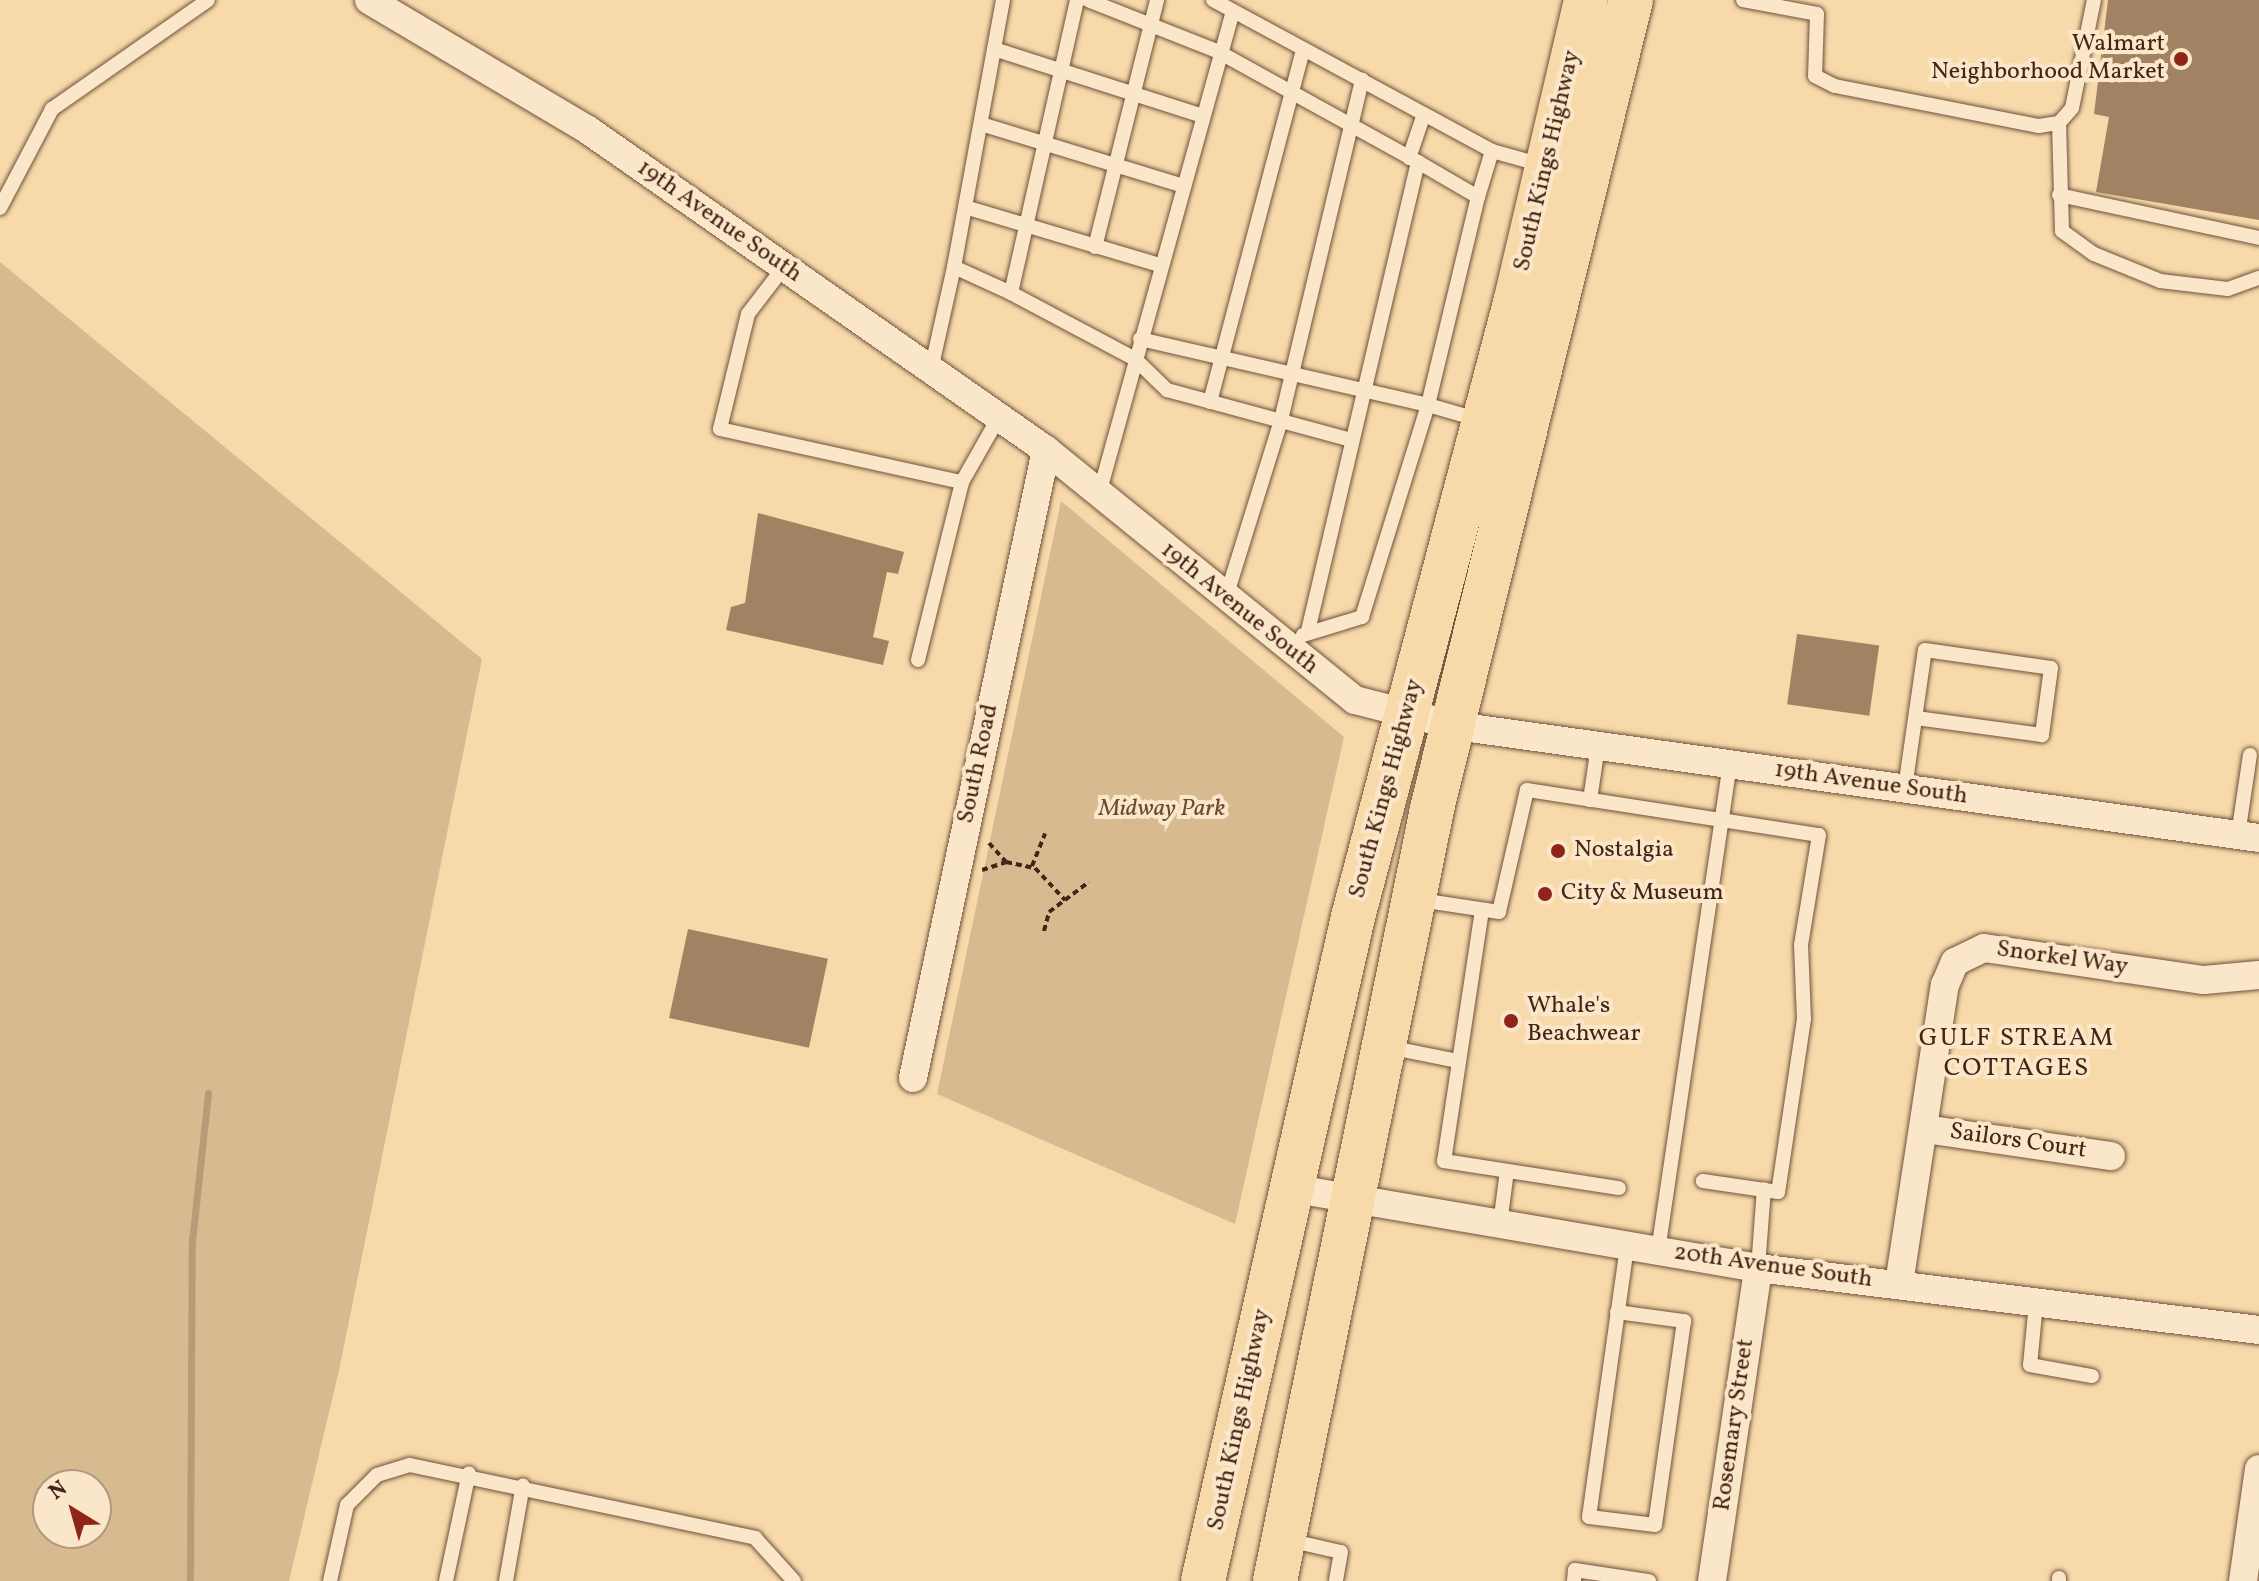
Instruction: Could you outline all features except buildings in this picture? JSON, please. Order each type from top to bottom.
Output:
[{"type":"main road","name":"South Kings Highway","points":[[1203,1581],[1290,1188],[1408,710],[1484,422],[1586,0]]},
{"type":"main road","name":"South Kings Highway","points":[[1275,1581],[1357,1199],[1415,899],[1631,0]]},
{"type":"street","name":"19th Avenue South","points":[[369,0],[588,130],[1046,450],[1226,598],[1299,640],[1355,700],[1408,710],[1456,726],[2248,836]]},
{"type":"street","name":"South Road","points":[[913,1078],[1046,450]]},
{"type":"street","name":"Snorkel Way","points":[[1899,1284],[1945,985],[1955,962],[1974,950],[2204,980],[2259,975]]},
{"type":"street","name":"Sailors Court","points":[[1925,1129],[2111,1156]]},
{"type":"street","name":"20th Avenue South","points":[[1290,1188],[1758,1268],[2259,1330]]},
{"type":"street","name":"Rosemary Street","points":[[1712,1581],[1758,1268]]},
{"type":"street","points":[[2243,1581],[2259,1469]]},
{"type":"lane","points":[[0,208],[52,109],[208,0]]},
{"type":"lane","points":[[931,370],[954,267],[1003,0]]},
{"type":"lane","points":[[1011,293],[1077,0]]},
{"type":"lane","points":[[1088,0],[1149,21],[1217,51],[1478,197]]},
{"type":"lane","points":[[1095,247],[1149,21],[1157,0]]},
{"type":"lane","points":[[1213,0],[1492,151],[1547,166]]},
{"type":"lane","points":[[1743,0],[1819,7],[1815,76],[1835,86],[2039,126],[2059,123],[2072,108],[2094,0]]},
{"type":"lane","points":[[1099,494],[1217,51],[1233,11]]},
{"type":"lane","points":[[994,49],[1200,115]]},
{"type":"lane","points":[[1210,402],[1289,91],[1303,49]]},
{"type":"lane","points":[[1226,598],[1281,420],[1347,123],[1362,80]]},
{"type":"lane","points":[[1299,640],[1363,390],[1424,114]]},
{"type":"lane","points":[[2059,123],[2062,231],[2150,277],[2197,290],[2259,278]]},
{"type":"lane","points":[[981,124],[1181,185]]},
{"type":"lane","points":[[1299,640],[1362,617],[1428,405],[1492,151]]},
{"type":"lane","points":[[2059,195],[2259,238]]},
{"type":"lane","points":[[965,207],[1025,228],[1160,265]]},
{"type":"lane","points":[[784,267],[748,314],[720,429],[962,482]]},
{"type":"lane","points":[[954,267],[1011,293],[1135,359],[1167,390],[1351,440]]},
{"type":"lane","points":[[1140,339],[1428,405],[1484,422]]},
{"type":"lane","points":[[918,660],[962,482],[999,417]]},
{"type":"lane","points":[[1905,788],[1925,650],[2051,668],[2042,735],[1916,718]]},
{"type":"lane","points":[[1590,800],[1598,746]]},
{"type":"lane","points":[[2248,836],[2250,755]]},
{"type":"lane","points":[[1658,1251],[1730,764]]},
{"type":"lane","points":[[1415,899],[1499,912],[1527,790],[1819,835],[1801,945],[1804,1019],[1778,1192],[1703,1181]]},
{"type":"lane","points":[[1482,910],[1444,1161],[1619,1188]]},
{"type":"lane","points":[[1387,1046],[1458,1061]]},
{"type":"lane","points":[[1500,1224],[1507,1171]]},
{"type":"lane","points":[[1758,1268],[1764,1189]]},
{"type":"lane","points":[[1617,1312],[1684,1321],[1655,1525],[1589,1517],[1617,1312],[1627,1246]]},
{"type":"lane","points":[[2036,1303],[2030,1365],[2092,1376]]},
{"type":"lane","points":[[330,1581],[347,1505],[377,1475],[410,1465],[469,1473],[755,1538],[794,1581]]},
{"type":"lane","points":[[446,1581],[469,1473]]},
{"type":"lane","points":[[506,1581],[523,1485]]},
{"type":"lane","points":[[1284,1539],[1341,1552],[1336,1581]]},
{"type":"lane","points":[[1574,1581],[1575,1570],[1649,1581]]},
{"type":"path","points":[[1032,866],[1045,834]]},
{"type":"path","points":[[963,841],[996,844],[1006,862],[1032,866],[1065,900]]},
{"type":"path","points":[[1044,931],[1049,912],[1089,882]]},
{"type":"green space","points":[[0,262],[482,659],[340,1366],[289,1581],[0,1581]]},
{"type":"green space","name":"Midway Park","points":[[1061,501],[1344,737],[1235,1224],[937,1094]]},
{"type":"waterway","points":[[190,1581],[192,1241],[208,1093]]},
{"type":"place","name":"Walmart Neighborhood Market","points":[[2181,59]]},
{"type":"place","name":"Nostalgia","points":[[1558,851]]},
{"type":"place","name":"City & Museum","points":[[1545,894]]},
{"type":"place","name":"Whale's Beachwear","points":[[1511,1021]]},
{"type":"district","name":"GULF STREAM COTTAGES","points":[[2017,1054]]}]
